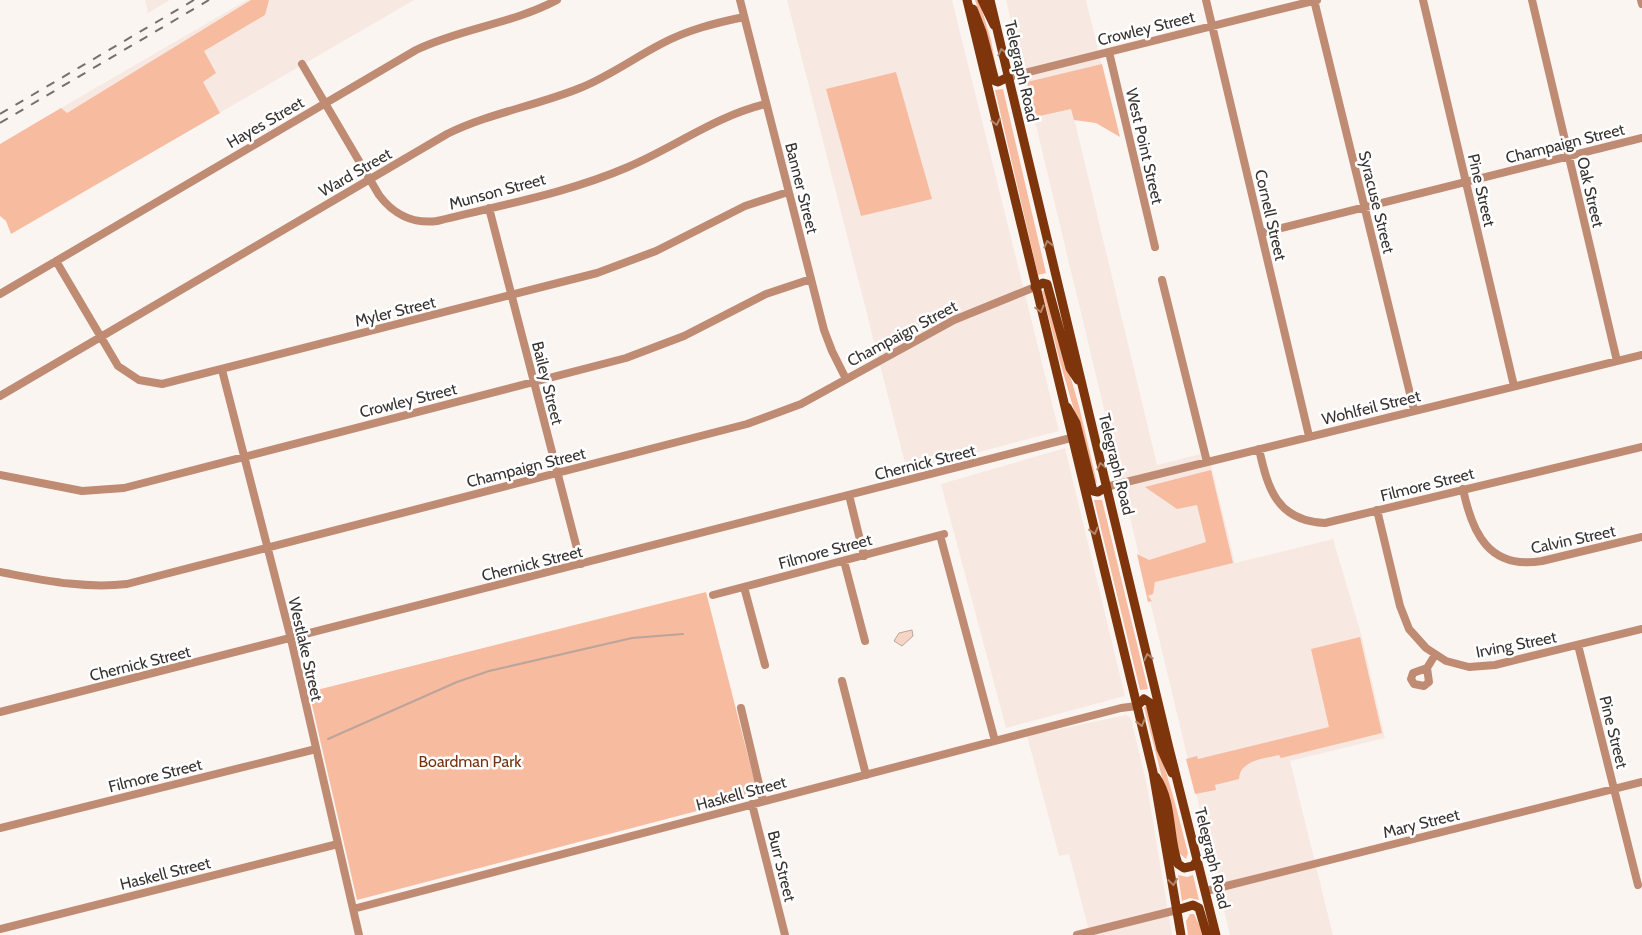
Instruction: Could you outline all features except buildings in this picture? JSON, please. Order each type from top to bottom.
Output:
[{"type":"main road","points":[[967,0],[976,14],[995,81],[998,82],[1008,77]]},
{"type":"main road","points":[[967,0],[1034,287],[1153,772],[1181,935]]},
{"type":"main road","points":[[982,0],[986,12],[998,32]]},
{"type":"main road","name":"Telegraph Road","points":[[990,0],[1106,487],[1216,935]]},
{"type":"main road","points":[[1034,287],[1043,283],[1048,284],[1070,368],[1082,387]]},
{"type":"main road","points":[[1062,398],[1076,423],[1093,491],[1098,492],[1106,487]]},
{"type":"main road","points":[[1137,706],[1144,699],[1150,702],[1165,761],[1179,784]]},
{"type":"main road","points":[[1153,772],[1162,786],[1166,800],[1178,864],[1184,868],[1189,867],[1198,859]]},
{"type":"main road","points":[[1177,910],[1193,905],[1199,908],[1207,935]]},
{"type":"street","name":"Hayes Street","points":[[0,294],[429,44],[456,34],[518,17],[557,0]]},
{"type":"street","name":"Banner Street","points":[[740,0],[788,192],[829,344],[846,379]]},
{"type":"street","name":"Cornell Street","points":[[1206,0],[1310,436]]},
{"type":"street","name":"Crowley Street","points":[[1008,77],[1316,0]]},
{"type":"street","name":"Syracuse Street","points":[[1316,0],[1414,410]]},
{"type":"street","name":"Pine Street","points":[[1423,0],[1514,386]]},
{"type":"street","name":"Oak Street","points":[[1532,0],[1617,361]]},
{"type":"street","points":[[1641,0],[1642,4]]},
{"type":"street","name":"Ward Street","points":[[0,396],[464,125],[566,94],[592,83],[674,38],[695,29],[744,17]]},
{"type":"street","name":"West Point Street","points":[[1109,52],[1155,247]]},
{"type":"street","name":"Munson Street","points":[[302,64],[378,195],[402,215],[415,220],[437,221],[609,175],[658,154],[720,120],[766,104]]},
{"type":"street","name":"Champaign Street","points":[[1261,232],[1642,138]]},
{"type":"street","name":"Myler Street","points":[[56,261],[118,366],[133,378],[145,382],[168,384],[597,273],[630,262],[681,240],[745,206],[788,192]]},
{"type":"street","name":"Bailey Street","points":[[489,208],[581,564]]},
{"type":"street","name":"Crowley Street","points":[[0,475],[68,489],[104,491],[124,488],[534,382],[653,348],[684,336],[766,294],[811,278]]},
{"type":"street","points":[[1162,280],[1207,462]]},
{"type":"street","name":"Champaign Street","points":[[0,572],[71,585],[110,586],[143,580],[762,420],[801,404],[954,320],[1034,287]]},
{"type":"street","name":"Wohlfeil Street","points":[[1106,487],[1642,355]]},
{"type":"street","name":"Westlake Street","points":[[222,370],[291,639],[358,935]]},
{"type":"street","name":"Chernick Street","points":[[0,712],[1071,438]]},
{"type":"street","name":"Filmore Street","points":[[1259,449],[1272,493],[1282,507],[1295,516],[1310,521],[1325,522],[1642,447]]},
{"type":"street","name":"Calvin Street","points":[[1463,489],[1470,522],[1479,538],[1496,554],[1512,561],[1527,563],[1542,561],[1642,537]]},
{"type":"street","points":[[849,495],[864,556]]},
{"type":"street","name":"Irving Street","points":[[1377,510],[1403,616],[1416,639],[1435,655],[1458,665],[1482,667],[1642,629]]},
{"type":"street","name":"Filmore Street","points":[[713,595],[942,535],[995,741]]},
{"type":"street","points":[[844,561],[865,641]]},
{"type":"street","points":[[744,587],[765,665]]},
{"type":"street","name":"Pine Street","points":[[1578,645],[1638,885]]},
{"type":"street","points":[[1427,668],[1435,655]]},
{"type":"street","points":[[842,680],[866,774]]},
{"type":"street","name":"Haskell Street","points":[[352,909],[1121,708],[1137,706]]},
{"type":"street","points":[[741,708],[763,801]]},
{"type":"street","name":"Filmore Street","points":[[0,828],[316,749]]},
{"type":"street","name":"Mary Street","points":[[1206,891],[1642,782]]},
{"type":"street","name":"Burr Street","points":[[752,804],[785,935]]},
{"type":"street","name":"Haskell Street","points":[[0,929],[338,844]]},
{"type":"street","points":[[1077,935],[1177,910]]},
{"type":"shaded area","points":[[145,0],[170,0],[148,13]]},
{"type":"shaded area","points":[[247,0],[414,0],[106,179],[61,108]]},
{"type":"shaded area","points":[[787,0],[952,0],[1059,431],[907,471]]},
{"type":"shaded area","points":[[1006,0],[1086,0],[1102,66],[1064,76],[1157,465],[1208,452],[1235,563],[1333,539],[1362,637],[1385,738],[1290,761],[1333,935],[1230,935]]},
{"type":"shaded area","points":[[1065,448],[1125,696],[1006,728],[941,484]]},
{"type":"shaded area","points":[[912,630],[913,636],[902,646],[894,641],[899,633]]},
{"type":"shaded area","points":[[1126,715],[1131,718],[1147,786],[1172,935],[1090,935],[1069,854],[1059,856],[1027,736]]},
{"type":"green space","points":[[251,0],[269,0],[265,15],[204,51],[216,73],[203,82],[220,113],[11,234],[6,221],[0,216],[0,144],[61,108],[67,113]]},
{"type":"green space","points":[[975,0],[979,0],[991,40],[997,73]]},
{"type":"green space","points":[[1102,64],[1120,137],[1096,123],[1074,120],[1071,109],[1035,117],[1027,82]]},
{"type":"green space","points":[[896,72],[932,199],[861,216],[826,89]]},
{"type":"green space","points":[[1003,89],[1046,273],[1038,275],[995,90]]},
{"type":"green space","points":[[1045,290],[1079,406],[1097,483],[1095,482],[1060,362],[1042,291]]},
{"type":"green space","points":[[1211,470],[1233,563],[1155,582],[1153,594],[1148,596],[1152,601],[1148,602],[1137,554],[1149,560],[1206,542],[1197,505],[1177,509],[1145,487]]},
{"type":"green space","points":[[1094,500],[1102,500],[1148,689],[1140,690]]},
{"type":"green space","name":"Boardman Park","points":[[706,592],[758,795],[357,900],[309,692]]},
{"type":"green space","points":[[1360,637],[1382,733],[1281,758],[1279,755],[1260,759],[1248,764],[1240,773],[1239,779],[1215,785],[1216,790],[1195,794],[1186,759],[1197,756],[1198,759],[1329,727],[1311,649]]},
{"type":"green space","points":[[1144,707],[1147,707],[1175,803],[1188,853],[1186,859],[1178,852],[1168,801]]},
{"type":"green space","points":[[1178,875],[1187,877],[1193,875],[1199,900],[1190,898],[1182,901]]},
{"type":"green space","points":[[1190,914],[1194,914],[1204,935],[1188,935],[1186,921]]},
{"type":"waterway","points":[[328,739],[457,682],[489,671],[632,638],[683,634]]},
{"type":"railway","points":[[0,114],[194,0]]},
{"type":"railway","points":[[0,123],[209,0]]}]
